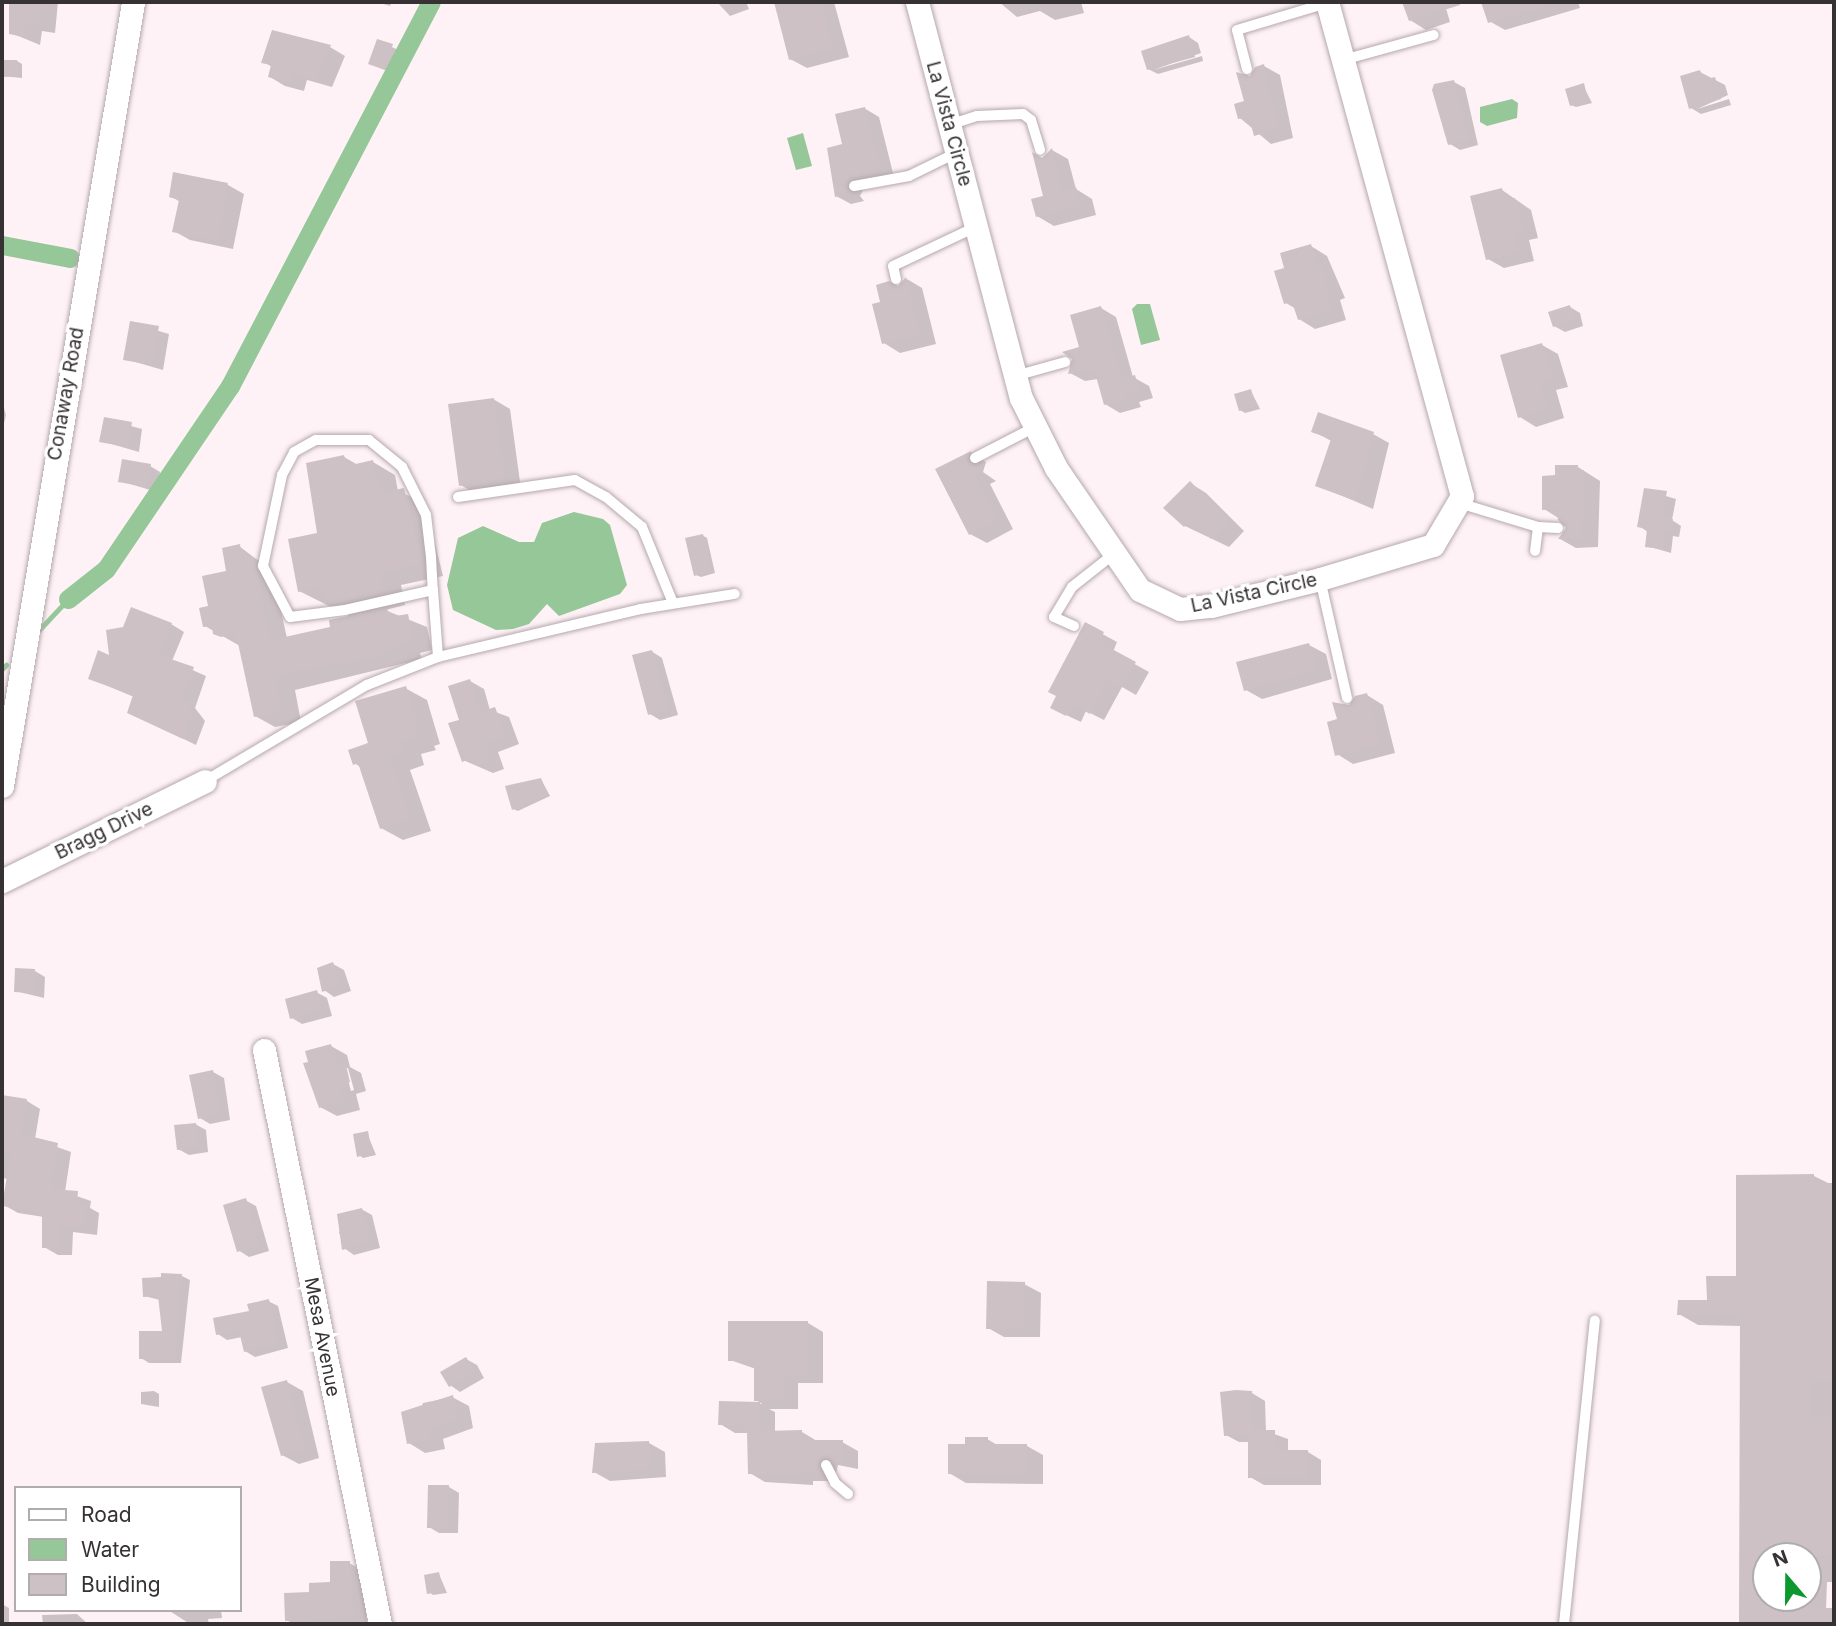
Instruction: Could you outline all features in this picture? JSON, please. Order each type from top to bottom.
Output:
[{"type":"street","name":"Conaway Road","points":[[2,786],[5,727],[133,2]]},
{"type":"street","name":"La Vista Circle","points":[[917,2],[1015,376],[1056,468],[1140,590],[1180,609],[1211,606],[1320,579],[1433,545],[1459,503]]},
{"type":"street","points":[[1327,2],[1449,435],[1462,496],[1459,503]]},
{"type":"street","name":"Bragg Drive","points":[[2,881],[205,781]]},
{"type":"street","name":"Mesa Avenue","points":[[264,1050],[380,1624]]},
{"type":"lane","points":[[1247,69],[1237,30],[1327,2]]},
{"type":"lane","points":[[1343,60],[1434,34]]},
{"type":"lane","points":[[949,125],[977,116],[1023,114],[1031,120],[1040,150]]},
{"type":"lane","points":[[854,186],[909,176],[956,153]]},
{"type":"lane","points":[[897,279],[894,267],[976,227]]},
{"type":"lane","points":[[1015,376],[1065,362]]},
{"type":"lane","points":[[975,458],[1035,426]]},
{"type":"lane","points":[[433,590],[345,610],[290,617],[263,566],[282,475],[294,452],[316,440],[369,440],[402,467],[426,515],[433,590],[438,657]]},
{"type":"lane","points":[[458,497],[575,481],[606,497],[642,527],[673,603]]},
{"type":"lane","points":[[1459,503],[1538,527],[1558,528]]},
{"type":"lane","points":[[1535,551],[1538,527]]},
{"type":"lane","points":[[1074,626],[1054,617],[1072,587],[1115,553]]},
{"type":"lane","points":[[1320,579],[1347,698]]},
{"type":"lane","points":[[205,781],[367,685],[438,657],[673,603],[735,594]]},
{"type":"lane","points":[[1564,1624],[1595,1321]]},
{"type":"lane","points":[[827,1465],[835,1483],[848,1494]]},
{"type":"water","points":[[1512,99],[1518,103],[1517,118],[1487,126],[1480,122],[1480,107]]},
{"type":"water","points":[[803,133],[812,166],[796,170],[787,138]]},
{"type":"water","points":[[1137,304],[1150,304],[1160,340],[1141,345],[1132,309]]},
{"type":"water","points":[[574,512],[603,519],[610,525],[627,585],[620,594],[559,616],[547,604],[529,624],[513,629],[496,630],[453,610],[447,585],[458,538],[483,526],[519,542],[534,542],[542,523]]},
{"type":"building","points":[[9,2],[42,2],[39,24],[26,23],[24,37],[9,34]]},
{"type":"building","points":[[774,2],[821,2],[833,49],[789,60]]},
{"type":"building","points":[[1402,2],[1459,2],[1460,5],[1409,21]]},
{"type":"building","points":[[1481,2],[1544,2],[1544,6],[1488,23]]},
{"type":"building","points":[[272,30],[331,45],[316,79],[291,73],[289,83],[268,77],[271,65],[261,63]]},
{"type":"building","points":[[1189,35],[1195,57],[1147,70],[1141,51]]},
{"type":"building","points":[[377,39],[393,44],[385,70],[368,64]]},
{"type":"building","points":[[2,60],[17,60],[18,76],[2,77]]},
{"type":"building","points":[[1264,64],[1278,129],[1254,136],[1249,117],[1238,119],[1234,104],[1244,101],[1236,72],[1250,76],[1255,67]]},
{"type":"building","points":[[1700,70],[1703,80],[1715,77],[1721,99],[1689,109],[1680,76]]},
{"type":"building","points":[[1454,80],[1469,140],[1448,145],[1432,90],[1434,84]]},
{"type":"building","points":[[1584,83],[1588,101],[1570,106],[1565,89]]},
{"type":"building","points":[[865,107],[880,169],[851,176],[846,187],[850,193],[835,197],[827,148],[842,144],[835,114]]},
{"type":"building","points":[[1052,148],[1063,191],[1076,187],[1081,206],[1036,217],[1031,199],[1043,196],[1032,152],[1042,158]]},
{"type":"building","points":[[173,172],[228,183],[217,241],[172,232],[179,200],[169,197]]},
{"type":"building","points":[[1502,188],[1505,200],[1515,198],[1523,229],[1513,232],[1518,252],[1486,260],[1470,196]]},
{"type":"building","points":[[1311,244],[1318,268],[1323,266],[1331,311],[1298,320],[1292,302],[1284,304],[1274,271],[1284,268],[1280,253]]},
{"type":"building","points":[[906,277],[920,335],[882,344],[872,304],[880,302],[876,285],[889,281],[898,286]]},
{"type":"building","points":[[1570,305],[1574,321],[1553,327],[1548,312]]},
{"type":"building","points":[[1101,306],[1122,379],[1135,375],[1139,390],[1125,394],[1127,399],[1104,405],[1094,369],[1068,374],[1072,359],[1062,352],[1079,347],[1070,315]]},
{"type":"building","points":[[130,321],[159,326],[152,365],[123,360]]},
{"type":"building","points":[[1542,343],[1553,378],[1540,381],[1549,409],[1518,418],[1500,355]]},
{"type":"building","points":[[1251,389],[1256,407],[1239,411],[1234,394]]},
{"type":"building","points":[[494,398],[505,480],[459,486],[448,404]]},
{"type":"building","points":[[1318,412],[1374,432],[1356,501],[1315,486],[1331,439],[1311,432]]},
{"type":"building","points":[[104,417],[132,422],[128,447],[99,442]]},
{"type":"building","points":[[971,451],[968,461],[982,471],[975,475],[998,520],[969,535],[935,469]]},
{"type":"building","points":[[344,455],[347,466],[373,460],[380,493],[404,488],[422,564],[380,573],[384,593],[326,605],[322,587],[298,592],[288,539],[317,533],[306,463]]},
{"type":"building","points":[[122,459],[151,464],[147,487],[118,482]]},
{"type":"building","points":[[1555,465],[1578,465],[1578,470],[1584,470],[1582,539],[1558,539],[1566,528],[1558,520],[1557,509],[1542,510],[1542,476],[1555,475]]},
{"type":"building","points":[[1190,481],[1229,521],[1211,539],[1199,527],[1195,531],[1188,523],[1184,527],[1163,508]]},
{"type":"building","points":[[1644,488],[1667,491],[1662,517],[1673,519],[1670,533],[1664,532],[1662,549],[1645,547],[1647,529],[1637,527]]},
{"type":"building","points":[[703,534],[711,571],[694,576],[685,538]]},
{"type":"building","points":[[240,544],[242,560],[253,557],[271,640],[330,627],[329,620],[387,608],[389,617],[408,614],[413,639],[374,658],[286,673],[287,677],[276,679],[282,711],[254,717],[236,634],[221,637],[213,634],[212,626],[203,627],[199,608],[208,606],[202,576],[226,571],[222,548]]},
{"type":"building","points":[[131,607],[172,623],[159,655],[194,667],[182,700],[190,703],[187,710],[193,712],[183,739],[127,713],[133,695],[88,679],[98,650],[109,655],[106,630],[123,627]]},
{"type":"building","points":[[1085,622],[1104,632],[1099,642],[1136,662],[1121,688],[1107,680],[1090,714],[1072,704],[1066,716],[1050,708],[1056,696],[1048,692]]},
{"type":"building","points":[[1309,643],[1317,670],[1244,691],[1236,662]]},
{"type":"building","points":[[652,650],[668,709],[648,715],[632,655]]},
{"type":"building","points":[[470,679],[480,712],[495,707],[506,736],[485,744],[491,761],[477,766],[474,757],[462,762],[448,723],[459,720],[448,686]]},
{"type":"building","points":[[406,686],[419,732],[414,734],[415,738],[400,742],[403,753],[390,758],[410,819],[380,829],[358,763],[353,765],[348,750],[368,743],[355,701]]},
{"type":"building","points":[[1367,693],[1380,744],[1335,756],[1327,722],[1337,719],[1332,702],[1349,705],[1355,696]]},
{"type":"building","points":[[541,778],[547,794],[512,810],[505,786]]},
{"type":"building","points":[[333,962],[341,985],[322,992],[317,968]]},
{"type":"building","points":[[15,968],[35,969],[34,993],[14,992]]},
{"type":"building","points":[[317,990],[322,1010],[290,1019],[285,999]]},
{"type":"building","points":[[331,1044],[336,1064],[345,1061],[350,1082],[340,1085],[345,1101],[319,1108],[303,1063],[308,1062],[305,1051]]},
{"type":"building","points":[[213,1070],[221,1114],[198,1119],[189,1075]]},
{"type":"building","points":[[2,1095],[27,1099],[21,1134],[58,1143],[51,1189],[78,1191],[77,1203],[86,1204],[84,1228],[60,1225],[59,1248],[42,1248],[42,1212],[2,1206],[11,1152],[2,1150]]},
{"type":"building","points":[[196,1123],[198,1147],[177,1150],[174,1125]]},
{"type":"building","points":[[368,1131],[372,1153],[357,1157],[353,1134]]},
{"type":"building","points":[[1814,1174],[1814,1183],[1834,1183],[1834,1381],[1812,1381],[1812,1417],[1834,1417],[1834,1556],[1822,1556],[1822,1542],[1752,1542],[1752,1612],[1822,1612],[1822,1608],[1834,1608],[1834,1624],[1739,1624],[1740,1316],[1677,1315],[1678,1300],[1707,1300],[1706,1276],[1736,1276],[1736,1175]]},
{"type":"building","points":[[246,1198],[259,1245],[237,1252],[223,1205]]},
{"type":"building","points":[[362,1208],[370,1243],[342,1250],[337,1214]]},
{"type":"building","points":[[161,1273],[182,1274],[174,1360],[139,1359],[139,1331],[162,1331],[158,1296],[143,1297],[142,1278],[161,1277]]},
{"type":"building","points":[[987,1281],[1025,1282],[1025,1329],[986,1329]]},
{"type":"building","points":[[269,1299],[279,1344],[244,1352],[239,1331],[216,1335],[213,1318],[249,1311],[247,1304]]},
{"type":"building","points":[[728,1321],[808,1321],[807,1375],[783,1375],[783,1401],[754,1401],[754,1361],[728,1361]]},
{"type":"building","points":[[466,1357],[475,1372],[449,1387],[440,1372]]},
{"type":"building","points":[[287,1380],[304,1449],[281,1456],[261,1387]]},
{"type":"building","points":[[1252,1391],[1253,1430],[1275,1430],[1275,1450],[1308,1450],[1308,1478],[1248,1478],[1248,1434],[1224,1436],[1220,1392]]},
{"type":"building","points":[[453,1395],[458,1419],[428,1430],[430,1440],[407,1444],[401,1412]]},
{"type":"building","points":[[719,1401],[760,1402],[760,1431],[802,1430],[802,1440],[843,1440],[843,1462],[823,1458],[819,1473],[799,1473],[799,1477],[748,1474],[747,1432],[744,1425],[718,1425]]},
{"type":"building","points":[[965,1437],[988,1437],[988,1444],[1027,1444],[1027,1475],[948,1474],[948,1444],[965,1444]]},
{"type":"building","points":[[649,1441],[650,1469],[592,1473],[595,1443]]},
{"type":"building","points":[[428,1485],[449,1485],[448,1528],[427,1528]]},
{"type":"building","points":[[330,1561],[350,1561],[353,1617],[285,1621],[284,1593],[309,1592],[309,1583],[330,1582]]},
{"type":"building","points":[[439,1572],[443,1591],[427,1594],[424,1575]]},
{"type":"waterway","points":[[68,599],[106,569],[230,386],[431,2]]},
{"type":"waterway","points":[[2,245],[70,258]]},
{"type":"waterway","points":[[39,630],[68,599]]},
{"type":"waterway","points":[[2,669],[6,665]]}]
